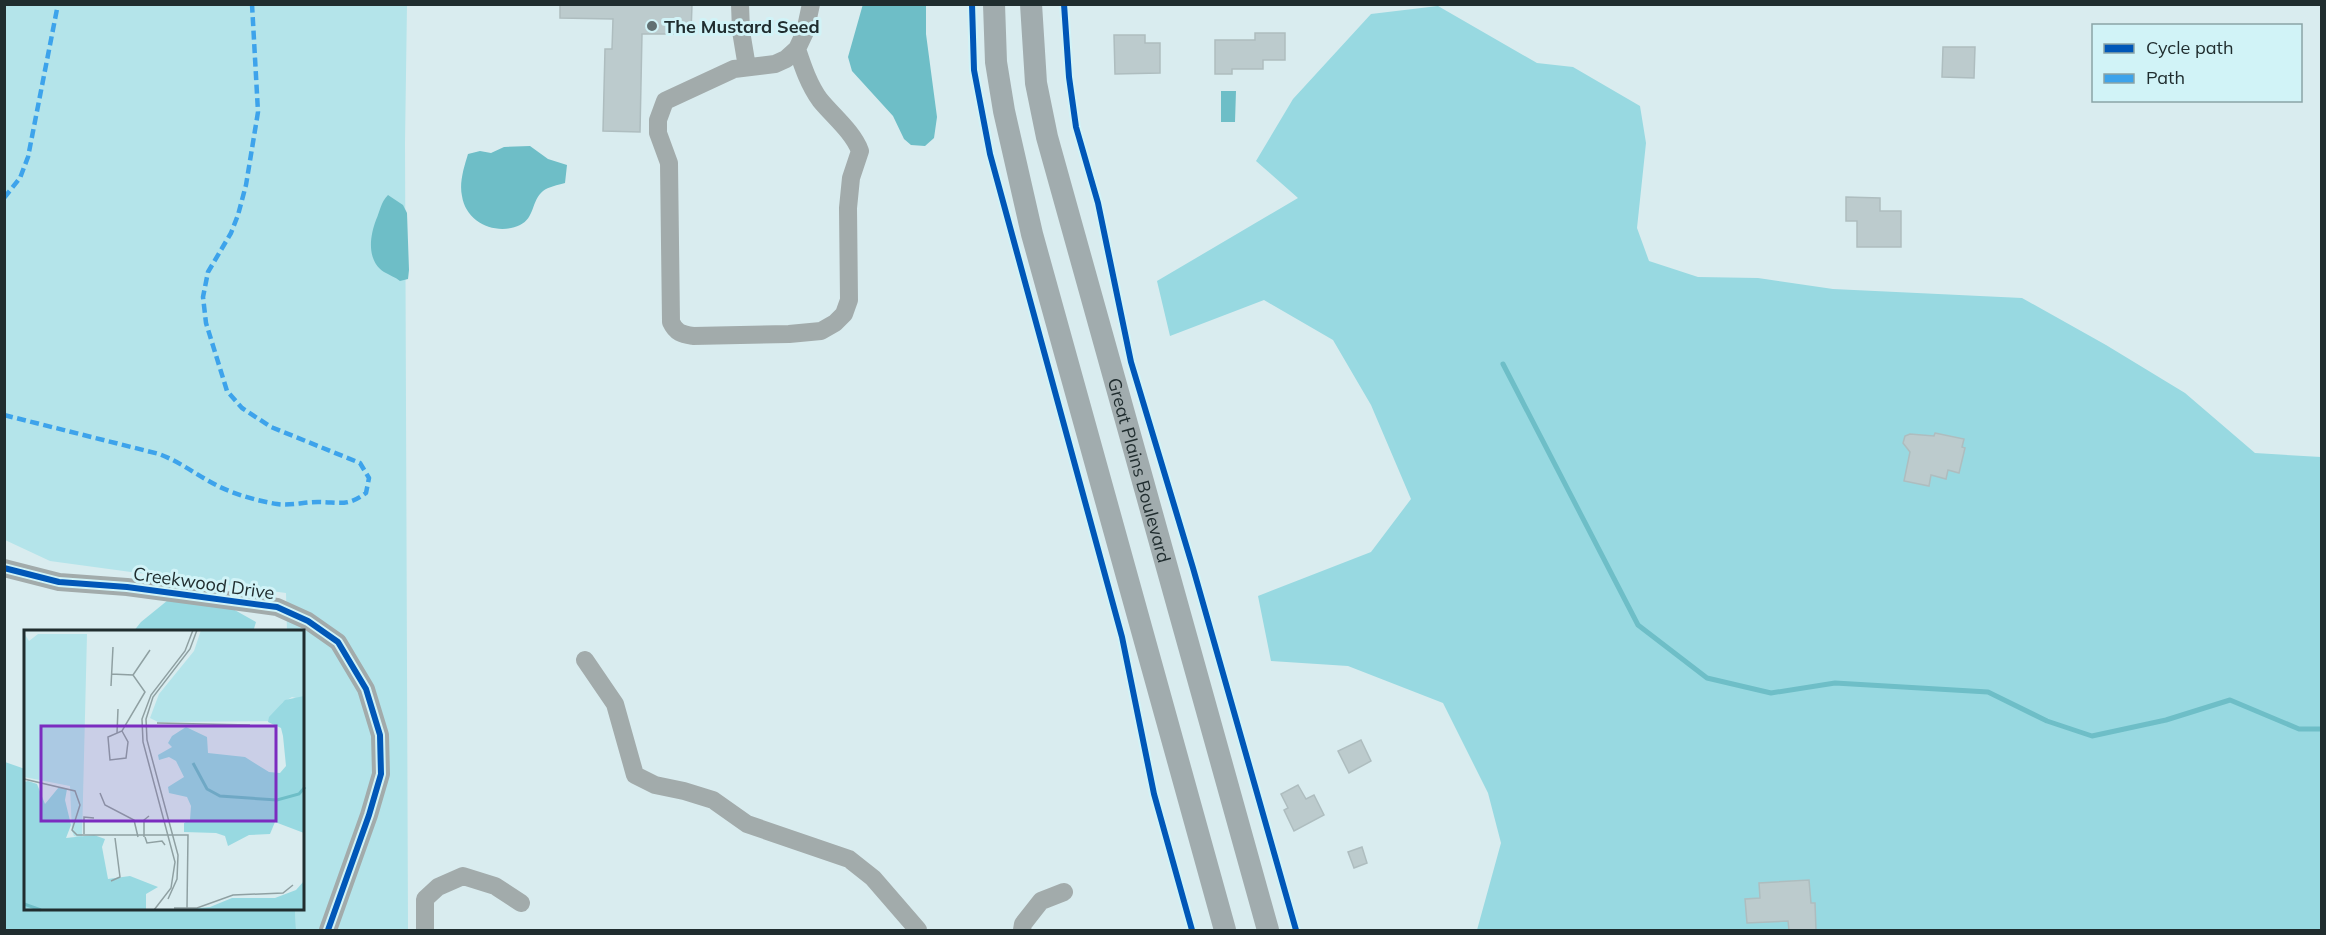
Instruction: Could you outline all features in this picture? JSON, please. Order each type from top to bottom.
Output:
[{"type":"main road","points":[[994,4],[996,54],[1004,111],[1032,234],[1225,930]]},
{"type":"main road","name":"Great Plains Boulevard","points":[[1031,4],[1036,83],[1047,137],[1268,930]]},
{"type":"street","points":[[740,4],[741,31],[747,67]]},
{"type":"street","points":[[797,49],[806,76],[818,97],[851,135],[860,151],[851,178],[849,198],[849,300],[844,314],[821,331],[693,336],[681,334],[674,329],[671,322],[669,163],[658,133],[658,120],[665,101],[734,69],[776,64],[786,59],[797,49],[811,4]]},
{"type":"street","name":"Creekwood Drive","points":[[4,568],[59,582],[128,587],[277,607],[308,621],[338,642],[366,689],[380,735],[381,774],[369,815],[328,930]]},
{"type":"street","points":[[585,660],[615,704],[635,775],[655,784],[713,800],[747,824],[849,859],[873,878],[918,930]]},
{"type":"street","points":[[425,930],[425,898],[438,887],[463,876],[495,886],[521,903]]},
{"type":"street","points":[[1022,930],[1023,924],[1041,901],[1064,892]]},
{"type":"shaded area","points":[[863,4],[926,5],[926,34],[937,117],[934,138],[925,146],[911,145],[904,139],[893,116],[852,71],[848,57]]},
{"type":"shaded area","points":[[5,5],[407,5],[405,143],[408,930],[296,930],[295,911],[304,911],[304,630],[287,630],[286,593],[50,561],[5,540]]},
{"type":"shaded area","points":[[1438,6],[1537,63],[1573,67],[1640,106],[1646,143],[1637,228],[1649,261],[1698,277],[1758,278],[1833,289],[2022,298],[2185,393],[2255,453],[2321,457],[2321,930],[1477,930],[1501,843],[1488,793],[1443,703],[1348,666],[1271,661],[1258,596],[1371,552],[1411,499],[1371,405],[1333,340],[1264,300],[1170,336],[1157,281],[1298,198],[1256,161],[1293,99],[1371,14]]},
{"type":"shaded area","points":[[1221,91],[1236,91],[1235,122],[1221,122]]},
{"type":"shaded area","points":[[530,146],[548,159],[567,165],[565,183],[543,191],[536,200],[531,214],[520,225],[502,229],[493,228],[476,220],[465,205],[461,191],[462,175],[468,154],[480,151],[491,153],[504,147]]},
{"type":"shaded area","points":[[388,195],[403,205],[407,213],[409,270],[408,279],[400,281],[378,267],[371,248],[374,226]]},
{"type":"shaded area","points":[[173,596],[224,604],[256,622],[254,630],[135,630]]},
{"type":"shaded area","points":[[5,762],[24,769],[24,911],[295,911],[296,930],[5,930]]},
{"type":"building","points":[[560,4],[692,4],[691,34],[642,34],[640,132],[603,131],[605,49],[612,49],[613,19],[560,18]]},
{"type":"building","points":[[1255,33],[1285,33],[1285,60],[1263,60],[1263,69],[1232,69],[1232,74],[1215,74],[1215,40],[1255,40]]},
{"type":"building","points":[[1114,35],[1145,35],[1145,43],[1160,43],[1160,73],[1115,74]]},
{"type":"building","points":[[1943,47],[1975,47],[1974,78],[1942,77]]},
{"type":"building","points":[[1846,197],[1880,198],[1880,211],[1901,211],[1901,247],[1857,247],[1857,221],[1846,221]]},
{"type":"building","points":[[1935,433],[1964,439],[1962,447],[1965,448],[1959,473],[1948,470],[1946,479],[1931,475],[1929,486],[1904,481],[1910,452],[1903,443],[1905,436],[1910,434],[1934,436]]},
{"type":"building","points":[[1361,740],[1371,761],[1349,773],[1338,751]]},
{"type":"building","points":[[1298,785],[1306,799],[1314,795],[1324,815],[1294,831],[1284,810],[1288,808],[1281,794]]},
{"type":"building","points":[[1362,847],[1367,863],[1354,868],[1348,852]]},
{"type":"building","points":[[1809,880],[1811,903],[1815,903],[1816,930],[1789,930],[1788,921],[1747,923],[1745,899],[1760,898],[1759,883]]},
{"type":"waterway","points":[[1503,364],[1638,625],[1707,678],[1771,693],[1835,683],[1988,692],[2047,721],[2092,736],[2166,720],[2230,700],[2299,729],[2322,729]]},
{"type":"marked path","points":[[4,198],[20,178],[28,157],[58,4]]},
{"type":"marked path","points":[[4,415],[159,454],[220,487],[262,501],[282,504],[343,503],[366,493],[369,478],[360,463],[271,427],[242,408],[227,391],[206,323],[203,297],[208,272],[231,233],[238,215],[246,185],[258,112],[252,4]]},
{"type":"cycle path","points":[[972,4],[974,70],[990,154],[1122,637],[1154,794],[1192,930]]},
{"type":"cycle path","points":[[1064,4],[1069,77],[1076,127],[1098,203],[1131,362],[1193,568],[1296,930]]},
{"type":"cycle path","points":[[4,568],[59,582],[127,587],[277,607],[308,621],[338,642],[366,689],[380,735],[381,774],[369,815],[328,930]]},
{"type":"place","name":"The Mustard Seed","points":[[652,26]]}]
